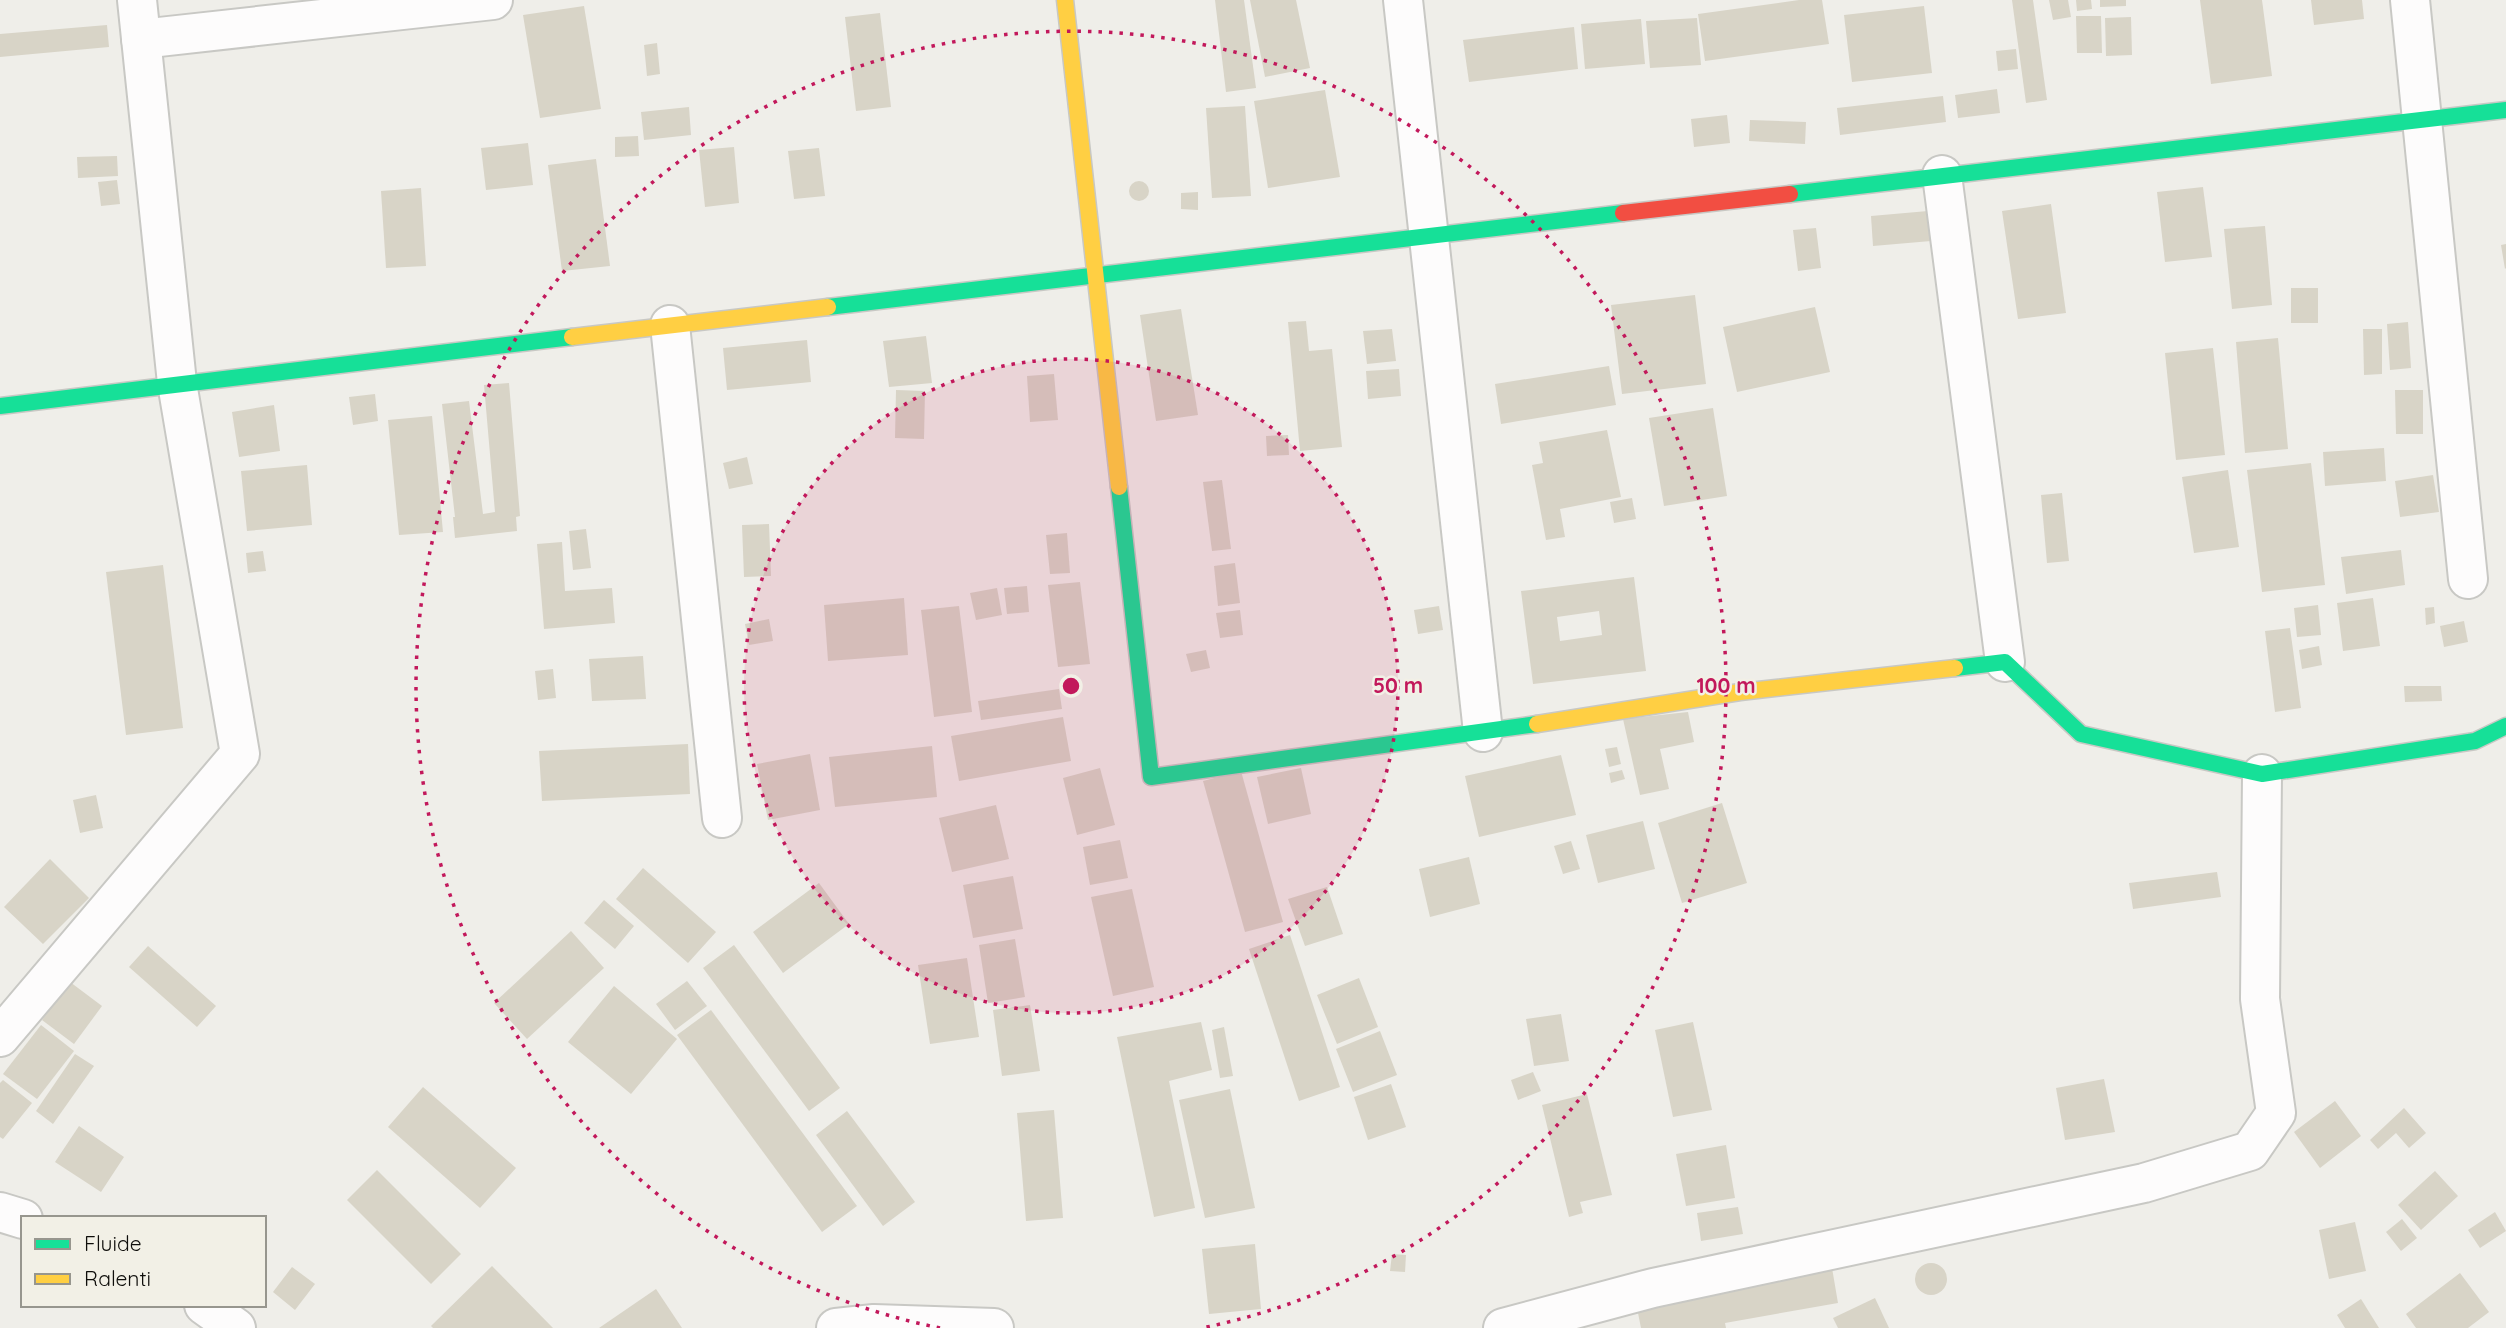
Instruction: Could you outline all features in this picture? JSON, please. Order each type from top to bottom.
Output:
[{"type":"street","points":[[0,1037],[240,754],[177,383],[137,0]]},
{"type":"street","points":[[142,39],[493,0]]},
{"type":"street","points":[[1065,0],[1151,777],[1483,732],[1740,692],[2005,662]]},
{"type":"street","points":[[1403,0],[1483,732]]},
{"type":"street","points":[[2410,0],[2468,579]]},
{"type":"street","points":[[0,406],[2506,110]]},
{"type":"street","points":[[1942,175],[2005,662],[2081,734],[2262,774],[2475,741],[2506,726]]},
{"type":"street","points":[[670,325],[722,818]]},
{"type":"street","points":[[1503,1328],[1653,1288],[2144,1184],[2250,1151],[2276,1113],[2260,999],[2262,774]]},
{"type":"street","points":[[0,1212],[21,1218]]},
{"type":"street","points":[[207,1307],[236,1328]]},
{"type":"street","points":[[836,1328],[874,1324],[994,1328]]},
{"type":"building","points":[[1215,0],[1244,0],[1256,88],[1226,92]]},
{"type":"building","points":[[1250,0],[1296,0],[1310,68],[1265,77]]},
{"type":"building","points":[[1799,0],[1822,0],[1829,44],[1705,61],[1698,14]]},
{"type":"building","points":[[2012,0],[2033,0],[2047,100],[2026,103]]},
{"type":"building","points":[[2049,0],[2068,0],[2071,17],[2053,20]]},
{"type":"building","points":[[2076,0],[2091,0],[2092,9],[2077,11]]},
{"type":"building","points":[[2100,0],[2126,0],[2126,6],[2100,7]]},
{"type":"building","points":[[2200,0],[2262,0],[2272,76],[2211,84]]},
{"type":"building","points":[[2311,0],[2362,0],[2364,19],[2314,25]]},
{"type":"building","points":[[584,6],[601,109],[540,118],[523,15]]},
{"type":"building","points":[[1924,6],[1932,73],[1852,82],[1844,15]]},
{"type":"building","points":[[880,13],[891,107],[856,111],[845,17]]},
{"type":"building","points":[[2076,16],[2101,16],[2102,53],[2077,53]]},
{"type":"building","points":[[2131,17],[2132,55],[2106,56],[2105,18]]},
{"type":"building","points":[[1697,18],[1701,65],[1650,68],[1646,21]]},
{"type":"building","points":[[1641,19],[1645,64],[1585,69],[1581,24]]},
{"type":"building","points":[[107,25],[109,47],[0,57],[0,34]]},
{"type":"building","points":[[1574,27],[1578,69],[1469,82],[1463,40]]},
{"type":"building","points":[[657,43],[660,74],[647,76],[644,45]]},
{"type":"building","points":[[2016,49],[2018,69],[1998,71],[1996,51]]},
{"type":"building","points":[[1997,89],[2000,113],[1958,118],[1955,95]]},
{"type":"building","points":[[1325,90],[1340,177],[1268,188],[1254,101]]},
{"type":"building","points":[[1943,96],[1946,122],[1840,135],[1837,108]]},
{"type":"building","points":[[1245,106],[1251,196],[1212,198],[1206,108]]},
{"type":"building","points":[[689,107],[691,135],[644,140],[641,112]]},
{"type":"building","points":[[1727,115],[1730,143],[1694,147],[1691,119]]},
{"type":"building","points":[[1750,120],[1806,122],[1805,144],[1749,141]]},
{"type":"building","points":[[638,136],[639,156],[615,157],[615,137]]},
{"type":"building","points":[[528,143],[533,185],[486,190],[481,148]]},
{"type":"building","points":[[734,147],[739,203],[705,207],[699,150]]},
{"type":"building","points":[[819,148],[825,196],[794,199],[788,151]]},
{"type":"building","points":[[117,156],[118,176],[78,178],[77,157]]},
{"type":"building","points":[[596,159],[610,266],[562,271],[548,165]]},
{"type":"building","points":[[117,180],[120,204],[101,206],[98,182]]},
{"type":"building","points":[[1139,181],[1146,184],[1149,191],[1146,198],[1139,201],[1132,198],[1129,191],[1132,184]]},
{"type":"building","points":[[2203,187],[2212,257],[2165,262],[2157,192]]},
{"type":"building","points":[[421,188],[426,266],[386,268],[381,191]]},
{"type":"building","points":[[1198,192],[1198,210],[1181,209],[1181,193]]},
{"type":"building","points":[[2051,204],[2066,313],[2018,319],[2002,211]]},
{"type":"building","points":[[1928,211],[1931,241],[1873,246],[1871,216]]},
{"type":"building","points":[[2265,226],[2272,305],[2232,309],[2224,229]]},
{"type":"building","points":[[1816,228],[1821,268],[1798,271],[1793,230]]},
{"type":"building","points":[[2506,244],[2506,268],[2505,269],[2501,245]]},
{"type":"building","points":[[2291,288],[2318,288],[2318,323],[2291,323]]},
{"type":"building","points":[[1695,295],[1706,384],[1622,394],[1611,305]]},
{"type":"building","points":[[1815,307],[1830,372],[1737,392],[1723,327]]},
{"type":"building","points":[[1181,309],[1198,415],[1156,421],[1140,315]]},
{"type":"building","points":[[1306,321],[1309,351],[1332,349],[1342,447],[1300,451],[1288,322]]},
{"type":"building","points":[[2408,322],[2411,368],[2390,370],[2387,324]]},
{"type":"building","points":[[1392,329],[1396,361],[1367,364],[1363,331]]},
{"type":"building","points":[[2363,329],[2382,329],[2382,374],[2364,375]]},
{"type":"building","points":[[926,336],[932,383],[889,387],[883,341]]},
{"type":"building","points":[[2278,338],[2288,449],[2245,453],[2236,342]]},
{"type":"building","points":[[807,340],[811,382],[727,390],[723,348]]},
{"type":"building","points":[[2213,348],[2225,455],[2176,460],[2165,353]]},
{"type":"building","points":[[1609,366],[1616,405],[1501,424],[1495,384]]},
{"type":"building","points":[[1399,369],[1401,396],[1368,399],[1366,371]]},
{"type":"building","points":[[1054,374],[1058,420],[1030,422],[1027,376]]},
{"type":"building","points":[[509,383],[520,516],[516,517],[517,531],[455,538],[442,404],[469,401],[483,514],[495,512],[484,385]]},
{"type":"building","points":[[896,390],[925,391],[924,439],[895,438]]},
{"type":"building","points":[[2395,390],[2423,390],[2423,434],[2396,434]]},
{"type":"building","points":[[375,394],[378,421],[353,425],[349,397]]},
{"type":"building","points":[[274,405],[280,451],[239,457],[232,412]]},
{"type":"building","points":[[1713,408],[1727,496],[1664,506],[1649,418]]},
{"type":"building","points":[[432,416],[443,532],[399,535],[388,420]]},
{"type":"building","points":[[1607,430],[1621,497],[1560,509],[1565,537],[1546,540],[1532,465],[1543,463],[1539,442]]},
{"type":"building","points":[[1288,435],[1289,455],[1267,456],[1266,436]]},
{"type":"building","points":[[2384,448],[2386,481],[2325,486],[2323,452]]},
{"type":"building","points":[[747,457],[753,484],[729,489],[723,463]]},
{"type":"building","points":[[2311,463],[2325,585],[2262,592],[2247,470]]},
{"type":"building","points":[[307,465],[312,525],[247,531],[241,471]]},
{"type":"building","points":[[2228,470],[2239,547],[2194,553],[2182,477]]},
{"type":"building","points":[[2433,475],[2439,512],[2400,517],[2395,481]]},
{"type":"building","points":[[1222,480],[1231,549],[1212,551],[1203,482]]},
{"type":"building","points":[[2062,493],[2069,561],[2047,563],[2041,495]]},
{"type":"building","points":[[1632,498],[1636,519],[1614,523],[1610,502]]},
{"type":"building","points":[[769,524],[771,576],[744,577],[742,525]]},
{"type":"building","points":[[586,529],[591,568],[573,570],[569,531]]},
{"type":"building","points":[[1067,533],[1070,573],[1050,574],[1046,535]]},
{"type":"building","points":[[562,542],[565,591],[612,588],[615,623],[544,629],[537,544]]},
{"type":"building","points":[[2401,550],[2405,585],[2346,594],[2341,557]]},
{"type":"building","points":[[263,551],[266,571],[248,573],[246,553]]},
{"type":"building","points":[[1235,563],[1240,603],[1218,606],[1214,566]]},
{"type":"building","points":[[163,565],[183,728],[126,735],[106,572]]},
{"type":"building","points":[[1634,577],[1646,671],[1533,684],[1521,591]],"holes":[[[1599,611],[1602,635],[1560,641],[1557,617]]]},
{"type":"building","points":[[1080,582],[1090,664],[1058,667],[1048,585]]},
{"type":"building","points":[[1027,586],[1029,612],[1007,614],[1004,588]]},
{"type":"building","points":[[997,588],[1002,615],[976,620],[970,593]]},
{"type":"building","points":[[904,598],[908,655],[828,661],[824,605]]},
{"type":"building","points":[[2373,598],[2380,646],[2343,651],[2337,603]]},
{"type":"building","points":[[2318,605],[2321,635],[2297,637],[2294,608]]},
{"type":"building","points":[[959,606],[972,712],[934,717],[921,610]]},
{"type":"building","points":[[1439,606],[1443,630],[1418,634],[1414,610]]},
{"type":"building","points":[[2434,607],[2435,623],[2426,625],[2425,608]]},
{"type":"building","points":[[1240,610],[1243,635],[1220,638],[1216,613]]},
{"type":"building","points":[[769,619],[773,641],[749,645],[745,624]]},
{"type":"building","points":[[2464,621],[2468,642],[2444,647],[2440,626]]},
{"type":"building","points":[[2290,628],[2301,708],[2275,712],[2265,631]]},
{"type":"building","points":[[2319,646],[2322,665],[2302,669],[2299,650]]},
{"type":"building","points":[[1206,650],[1210,668],[1191,672],[1186,654]]},
{"type":"building","points":[[643,656],[646,699],[592,701],[589,659]]},
{"type":"building","points":[[553,669],[556,698],[538,700],[535,671]]},
{"type":"building","points":[[2404,686],[2441,686],[2442,701],[2405,702]]},
{"type":"building","points":[[1059,689],[1062,709],[981,720],[978,701]]},
{"type":"building","points":[[1688,712],[1694,742],[1660,749],[1669,789],[1640,795],[1623,719]]},
{"type":"building","points":[[1063,717],[1071,761],[959,781],[951,736]]},
{"type":"building","points":[[688,744],[690,794],[542,801],[539,751]]},
{"type":"building","points":[[932,746],[937,797],[835,807],[829,757]]},
{"type":"building","points":[[1617,747],[1621,764],[1609,767],[1605,749]]},
{"type":"building","points":[[810,754],[820,810],[768,820],[757,764]]},
{"type":"building","points":[[1561,755],[1576,815],[1479,837],[1465,776]]},
{"type":"building","points":[[1100,768],[1115,825],[1077,835],[1063,778]]},
{"type":"building","points":[[1301,768],[1311,814],[1268,824],[1257,777]]},
{"type":"building","points":[[1622,770],[1625,779],[1611,783],[1609,773]]},
{"type":"building","points":[[1241,771],[1283,922],[1245,932],[1203,781]]},
{"type":"building","points":[[96,795],[103,828],[80,833],[73,800]]},
{"type":"building","points":[[1722,803],[1747,883],[1682,903],[1658,823]]},
{"type":"building","points":[[996,805],[1009,859],[952,872],[939,818]]},
{"type":"building","points":[[1643,821],[1655,869],[1598,883],[1586,835]]},
{"type":"building","points":[[1120,840],[1128,878],[1090,885],[1083,847]]},
{"type":"building","points":[[1571,841],[1580,869],[1563,874],[1554,846]]},
{"type":"building","points":[[1469,857],[1480,904],[1430,917],[1419,869]]},
{"type":"building","points":[[50,859],[89,898],[43,944],[4,907]]},
{"type":"building","points":[[643,868],[716,932],[688,963],[616,899]]},
{"type":"building","points":[[2217,872],[2221,897],[2133,909],[2129,883]]},
{"type":"building","points":[[1013,876],[1023,929],[973,938],[963,885]]},
{"type":"building","points":[[819,883],[849,924],[783,973],[753,932]]},
{"type":"building","points":[[1327,887],[1343,934],[1305,946],[1288,899]]},
{"type":"building","points":[[1132,889],[1154,987],[1113,996],[1091,897]]},
{"type":"building","points":[[604,900],[634,926],[615,949],[584,923]]},
{"type":"building","points":[[571,931],[604,968],[527,1039],[494,1003]]},
{"type":"building","points":[[1290,935],[1340,1087],[1299,1101],[1249,949]]},
{"type":"building","points":[[1015,939],[1025,997],[988,1003],[979,945]]},
{"type":"building","points":[[734,945],[840,1088],[809,1111],[703,968]]},
{"type":"building","points":[[148,946],[216,1006],[197,1027],[129,967]]},
{"type":"building","points":[[967,958],[979,1037],[930,1044],[918,965]]},
{"type":"building","points":[[1359,978],[1378,1027],[1337,1044],[1317,995]]},
{"type":"building","points":[[687,981],[707,1006],[675,1030],[656,1004]]},
{"type":"building","points":[[70,982],[102,1006],[74,1044],[42,1020]]},
{"type":"building","points":[[614,986],[677,1039],[631,1094],[568,1042]]},
{"type":"building","points":[[1030,1005],[1040,1071],[1002,1076],[993,1010]]},
{"type":"building","points":[[711,1010],[857,1206],[822,1232],[677,1035]]},
{"type":"building","points":[[1561,1014],[1569,1061],[1534,1066],[1526,1019]]},
{"type":"building","points":[[1201,1022],[1212,1070],[1169,1081],[1195,1208],[1154,1217],[1117,1037]]},
{"type":"building","points":[[1693,1022],[1712,1110],[1673,1117],[1655,1030]]},
{"type":"building","points":[[41,1025],[74,1051],[37,1099],[3,1074]]},
{"type":"building","points":[[1224,1027],[1233,1076],[1220,1078],[1212,1030]]},
{"type":"building","points":[[1380,1031],[1397,1075],[1353,1092],[1336,1049]]},
{"type":"building","points":[[75,1054],[94,1066],[53,1124],[36,1111]]},
{"type":"building","points":[[1533,1072],[1541,1091],[1518,1100],[1511,1080]]},
{"type":"building","points":[[2104,1079],[2115,1132],[2065,1140],[2056,1088]]},
{"type":"building","points":[[3,1080],[32,1103],[3,1139],[0,1137],[0,1083]]},
{"type":"building","points":[[1391,1084],[1406,1127],[1368,1140],[1354,1097]]},
{"type":"building","points":[[423,1087],[516,1168],[480,1208],[388,1127]]},
{"type":"building","points":[[1230,1089],[1255,1208],[1205,1218],[1179,1100]]},
{"type":"building","points":[[1587,1094],[1612,1195],[1580,1202],[1583,1213],[1569,1217],[1542,1105]]},
{"type":"building","points":[[2335,1101],[2361,1136],[2320,1168],[2294,1132]]},
{"type":"building","points":[[2404,1108],[2426,1133],[2409,1148],[2396,1133],[2378,1149],[2370,1140]]},
{"type":"building","points":[[1054,1110],[1063,1218],[1026,1221],[1017,1113]]},
{"type":"building","points":[[847,1111],[915,1202],[883,1226],[816,1135]]},
{"type":"building","points":[[79,1126],[124,1157],[101,1192],[55,1162]]},
{"type":"building","points":[[1726,1145],[1735,1198],[1686,1206],[1676,1154]]},
{"type":"building","points":[[377,1170],[461,1254],[431,1284],[347,1200]]},
{"type":"building","points":[[2435,1171],[2458,1196],[2421,1230],[2398,1205]]},
{"type":"building","points":[[1738,1207],[1743,1234],[1701,1241],[1697,1213]]},
{"type":"building","points":[[2495,1212],[2506,1231],[2480,1248],[2468,1230]]},
{"type":"building","points":[[2402,1219],[2417,1238],[2401,1251],[2386,1232]]},
{"type":"building","points":[[2355,1222],[2366,1271],[2329,1279],[2319,1230]]},
{"type":"building","points":[[1255,1244],[1261,1309],[1209,1314],[1202,1249]]},
{"type":"building","points":[[1392,1254],[1406,1255],[1405,1272],[1390,1271]]},
{"type":"building","points":[[1831,1262],[1838,1303],[1725,1323],[1726,1328],[1641,1328],[1635,1298]]},
{"type":"building","points":[[1931,1263],[1942,1268],[1947,1279],[1942,1290],[1931,1295],[1920,1290],[1915,1279],[1920,1268]]},
{"type":"building","points":[[492,1266],[553,1328],[431,1326]]},
{"type":"building","points":[[292,1267],[315,1284],[295,1310],[273,1292]]},
{"type":"building","points":[[2460,1273],[2489,1312],[2468,1328],[2416,1328],[2406,1314]]},
{"type":"building","points":[[656,1289],[682,1328],[599,1328]]},
{"type":"building","points":[[1875,1298],[1889,1328],[1838,1328],[1833,1318]]},
{"type":"building","points":[[2361,1299],[2379,1328],[2345,1328],[2337,1315]]},
{"type":"traffic: fast","points":[[1790,194],[2506,110]]},
{"type":"traffic: fast","points":[[828,307],[1623,213]]},
{"type":"traffic: fast","points":[[0,406],[572,337]]},
{"type":"traffic: fast","points":[[1119,487],[1151,777],[1537,724]]},
{"type":"traffic: fast","points":[[1955,668],[2005,662],[2081,734],[2262,774],[2475,741],[2506,726]]},
{"type":"traffic: slow","points":[[1065,0],[1119,487]]},
{"type":"traffic: slow","points":[[572,337],[828,307]]},
{"type":"traffic: slow","points":[[1537,724],[1740,692],[1955,668]]},
{"type":"traffic: jam","points":[[1623,213],[1790,194]]}]
